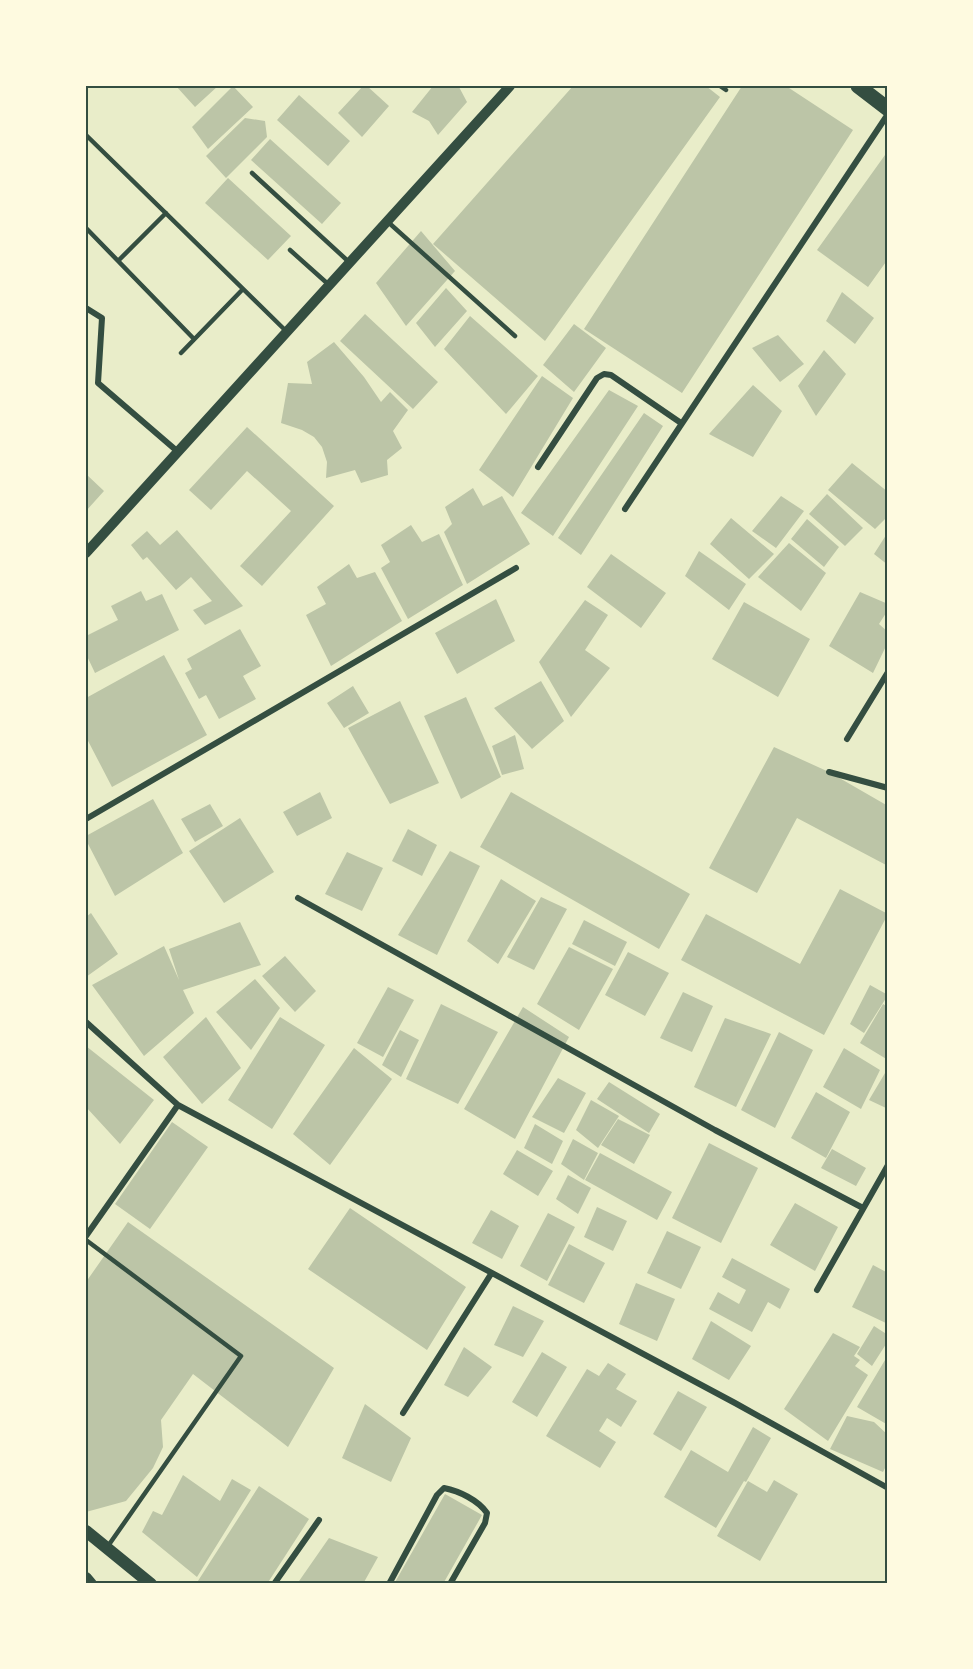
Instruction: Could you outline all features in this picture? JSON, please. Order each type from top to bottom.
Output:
[{"type":"main road","points":[[858,86],[888,112]]},
{"type":"main road","points":[[86,1531],[151,1584]]},
{"type":"main road","points":[[86,1578],[92,1584]]},
{"type":"street","points":[[86,554],[386,220],[510,86]]},
{"type":"street","points":[[625,509],[888,112]]},
{"type":"street","points":[[86,308],[102,318],[98,383],[177,451]]},
{"type":"street","points":[[538,467],[597,378],[604,374],[611,375],[681,423]]},
{"type":"street","points":[[86,819],[516,568]]},
{"type":"street","points":[[847,739],[888,672]]},
{"type":"street","points":[[829,772],[888,788]]},
{"type":"street","points":[[298,898],[715,1130],[863,1208]]},
{"type":"street","points":[[86,1022],[178,1105],[735,1403],[888,1488]]},
{"type":"street","points":[[86,1238],[178,1105]]},
{"type":"street","points":[[817,1290],[888,1166]]},
{"type":"street","points":[[403,1413],[491,1274]]},
{"type":"street","points":[[389,1584],[437,1495],[444,1488],[482,1506],[487,1513],[485,1523],[450,1584]]},
{"type":"street","points":[[274,1584],[319,1520]]},
{"type":"lane","points":[[720,86],[726,90]]},
{"type":"lane","points":[[86,135],[286,331]]},
{"type":"lane","points":[[86,144],[90,140]]},
{"type":"lane","points":[[252,173],[349,262]]},
{"type":"lane","points":[[118,261],[166,213]]},
{"type":"lane","points":[[386,220],[516,336]]},
{"type":"lane","points":[[86,228],[194,339]]},
{"type":"lane","points":[[290,250],[328,285]]},
{"type":"lane","points":[[180,353],[243,289]]},
{"type":"lane","points":[[86,1238],[241,1356],[106,1548]]},
{"type":"building","points":[[176,86],[218,86],[195,107]]},
{"type":"building","points":[[233,86],[253,107],[208,149],[192,127]]},
{"type":"building","points":[[363,86],[367,86],[389,106],[362,137],[338,113]]},
{"type":"building","points":[[433,86],[459,87],[467,102],[438,135],[429,121],[412,112]]},
{"type":"building","points":[[573,86],[706,86],[720,97],[545,341],[433,244]]},
{"type":"building","points":[[742,86],[786,86],[853,130],[682,393],[584,329]]},
{"type":"building","points":[[299,95],[350,141],[328,166],[277,120]]},
{"type":"building","points":[[245,118],[265,121],[267,137],[226,178],[206,156]]},
{"type":"building","points":[[270,139],[341,203],[322,224],[251,160]]},
{"type":"building","points":[[885,155],[888,157],[888,259],[868,287],[817,250]]},
{"type":"building","points":[[228,178],[291,236],[268,260],[205,203]]},
{"type":"building","points":[[421,231],[455,271],[406,326],[376,283]]},
{"type":"building","points":[[446,288],[467,311],[435,347],[416,323]]},
{"type":"building","points":[[842,292],[874,318],[855,344],[826,321]]},
{"type":"building","points":[[365,314],[438,382],[413,409],[340,341]]},
{"type":"building","points":[[470,316],[538,376],[506,414],[444,349]]},
{"type":"building","points":[[574,324],[606,348],[574,392],[543,365]]},
{"type":"building","points":[[778,335],[804,364],[780,382],[752,348]]},
{"type":"building","points":[[334,342],[364,377],[381,402],[390,392],[408,410],[393,431],[402,448],[387,460],[388,475],[361,483],[355,470],[326,478],[327,462],[322,447],[314,437],[281,423],[288,383],[312,384],[307,362]]},
{"type":"building","points":[[824,350],[846,374],[816,416],[798,386]]},
{"type":"building","points":[[542,376],[573,398],[513,497],[479,470]]},
{"type":"building","points":[[753,385],[782,411],[753,457],[709,434]]},
{"type":"building","points":[[609,390],[638,406],[553,536],[521,513]]},
{"type":"building","points":[[644,413],[663,426],[581,555],[558,538]]},
{"type":"building","points":[[247,427],[334,506],[262,586],[240,566],[291,511],[247,471],[211,510],[189,490]]},
{"type":"building","points":[[852,463],[888,492],[888,516],[875,529],[828,490]]},
{"type":"building","points":[[86,474],[104,491],[86,511]]},
{"type":"building","points":[[473,488],[483,506],[502,496],[530,544],[467,584],[444,532],[452,524],[445,507]]},
{"type":"building","points":[[827,494],[863,528],[845,546],[809,514]]},
{"type":"building","points":[[781,496],[804,511],[776,548],[752,531]]},
{"type":"building","points":[[731,518],[774,554],[749,579],[710,544]]},
{"type":"building","points":[[807,519],[839,547],[824,567],[791,539]]},
{"type":"building","points":[[411,525],[422,542],[439,534],[463,585],[408,619],[381,568],[390,562],[381,545]]},
{"type":"building","points":[[177,530],[243,606],[205,625],[193,610],[212,601],[191,577],[176,590],[147,557],[143,560],[131,545],[147,531],[160,545]]},
{"type":"building","points":[[888,532],[888,565],[874,554]]},
{"type":"building","points":[[789,543],[826,573],[801,611],[758,577]]},
{"type":"building","points":[[699,551],[746,584],[729,610],[685,576]]},
{"type":"building","points":[[611,554],[666,593],[641,628],[587,587]]},
{"type":"building","points":[[349,564],[357,578],[375,572],[402,621],[331,666],[306,615],[326,604],[317,587]]},
{"type":"building","points":[[141,591],[146,601],[162,594],[179,630],[95,673],[86,654],[86,636],[118,620],[111,606]]},
{"type":"building","points":[[860,592],[888,604],[888,610],[879,624],[888,632],[888,642],[873,673],[829,646]]},
{"type":"building","points":[[496,599],[515,641],[457,674],[435,633]]},
{"type":"building","points":[[585,600],[608,615],[585,650],[610,668],[571,717],[539,662]]},
{"type":"building","points":[[744,602],[810,639],[778,697],[712,659]]},
{"type":"building","points":[[240,629],[261,666],[243,676],[256,699],[219,719],[206,695],[199,699],[185,673],[192,669],[187,659]]},
{"type":"building","points":[[164,655],[207,735],[112,787],[86,737],[86,698]]},
{"type":"building","points":[[541,681],[564,721],[532,749],[494,708]]},
{"type":"building","points":[[353,686],[369,713],[344,728],[327,703]]},
{"type":"building","points":[[466,697],[501,777],[461,799],[424,716]]},
{"type":"building","points":[[400,701],[439,783],[390,804],[348,728]]},
{"type":"building","points":[[515,735],[524,769],[502,775],[492,746]]},
{"type":"building","points":[[774,747],[829,772],[888,806],[888,866],[797,818],[757,893],[709,868]]},
{"type":"building","points":[[320,792],[332,818],[297,836],[283,812]]},
{"type":"building","points":[[511,792],[690,894],[659,949],[480,847]]},
{"type":"building","points":[[153,799],[183,853],[115,896],[86,836]]},
{"type":"building","points":[[210,804],[223,826],[195,842],[181,819]]},
{"type":"building","points":[[240,818],[274,872],[224,903],[189,851]]},
{"type":"building","points":[[408,829],[437,845],[422,876],[392,861]]},
{"type":"building","points":[[450,851],[480,866],[437,955],[398,935]]},
{"type":"building","points":[[347,852],[383,868],[362,911],[325,894]]},
{"type":"building","points":[[501,879],[536,901],[498,964],[467,941]]},
{"type":"building","points":[[840,889],[888,914],[824,1035],[681,960],[706,914],[800,964]]},
{"type":"building","points":[[541,897],[567,909],[534,970],[507,957]]},
{"type":"building","points":[[91,913],[118,954],[86,977],[86,917]]},
{"type":"building","points":[[584,920],[627,942],[615,966],[572,944]]},
{"type":"building","points":[[240,922],[261,965],[183,990],[194,1013],[144,1056],[92,985],[164,946],[179,980],[169,949]]},
{"type":"building","points":[[569,947],[613,969],[579,1030],[537,1004]]},
{"type":"building","points":[[628,952],[669,973],[645,1016],[605,995]]},
{"type":"building","points":[[285,956],[316,991],[295,1012],[262,976]]},
{"type":"building","points":[[255,979],[280,1008],[251,1050],[216,1012]]},
{"type":"building","points":[[870,985],[888,995],[864,1033],[850,1024]]},
{"type":"building","points":[[388,987],[414,1000],[383,1057],[357,1043]]},
{"type":"building","points":[[683,992],[713,1006],[692,1052],[660,1038]]},
{"type":"building","points":[[441,1004],[498,1032],[458,1104],[406,1079]]},
{"type":"building","points":[[883,1004],[888,1007],[888,1060],[860,1043]]},
{"type":"building","points":[[523,1007],[569,1037],[515,1139],[464,1109]]},
{"type":"building","points":[[206,1017],[241,1068],[202,1104],[163,1057]]},
{"type":"building","points":[[280,1017],[325,1045],[272,1129],[228,1100]]},
{"type":"building","points":[[725,1018],[771,1034],[736,1107],[694,1087]]},
{"type":"building","points":[[400,1030],[419,1040],[401,1077],[382,1065]]},
{"type":"building","points":[[779,1032],[813,1050],[775,1128],[741,1110]]},
{"type":"building","points":[[86,1046],[154,1100],[120,1144],[86,1107]]},
{"type":"building","points":[[354,1048],[392,1079],[330,1165],[293,1134]]},
{"type":"building","points":[[844,1048],[880,1070],[861,1109],[823,1087]]},
{"type":"building","points":[[888,1068],[888,1105],[886,1108],[869,1100]]},
{"type":"building","points":[[558,1078],[586,1093],[564,1133],[532,1117]]},
{"type":"building","points":[[609,1082],[660,1114],[649,1133],[597,1099]]},
{"type":"building","points":[[816,1092],[850,1112],[826,1158],[791,1138]]},
{"type":"building","points":[[591,1100],[619,1116],[598,1148],[576,1130]]},
{"type":"building","points":[[618,1119],[650,1135],[634,1164],[601,1145]]},
{"type":"building","points":[[172,1122],[208,1147],[150,1229],[115,1204]]},
{"type":"building","points":[[535,1124],[563,1141],[552,1164],[524,1148]]},
{"type":"building","points":[[573,1139],[598,1153],[584,1180],[561,1164]]},
{"type":"building","points":[[709,1143],[758,1168],[721,1243],[672,1218]]},
{"type":"building","points":[[832,1149],[866,1168],[856,1186],[821,1168]]},
{"type":"building","points":[[517,1150],[553,1171],[538,1196],[503,1174]]},
{"type":"building","points":[[600,1153],[672,1192],[657,1220],[585,1180]]},
{"type":"building","points":[[568,1175],[591,1188],[578,1214],[556,1199]]},
{"type":"building","points":[[795,1203],[838,1227],[815,1271],[770,1245]]},
{"type":"building","points":[[597,1207],[627,1221],[613,1251],[584,1237]]},
{"type":"building","points":[[350,1208],[466,1287],[427,1350],[308,1269]]},
{"type":"building","points":[[491,1210],[519,1226],[502,1259],[472,1243]]},
{"type":"building","points":[[548,1213],[575,1227],[547,1281],[520,1266]]},
{"type":"building","points":[[128,1222],[334,1368],[288,1447],[193,1374],[161,1420],[163,1447],[153,1468],[126,1501],[86,1512],[86,1282]]},
{"type":"building","points":[[667,1231],[701,1247],[681,1289],[647,1273]]},
{"type":"building","points":[[569,1244],[605,1263],[584,1303],[548,1285]]},
{"type":"building","points":[[732,1258],[790,1289],[780,1309],[768,1302],[752,1332],[709,1309],[718,1292],[739,1304],[746,1290],[722,1277]]},
{"type":"building","points":[[873,1265],[888,1273],[888,1324],[852,1307]]},
{"type":"building","points":[[636,1283],[675,1299],[657,1341],[619,1324]]},
{"type":"building","points":[[513,1306],[544,1321],[523,1357],[494,1345]]},
{"type":"building","points":[[711,1321],[751,1346],[729,1380],[692,1359]]},
{"type":"building","points":[[874,1326],[888,1335],[888,1341],[872,1366],[857,1354]]},
{"type":"building","points":[[833,1333],[860,1347],[854,1356],[860,1360],[855,1366],[868,1375],[828,1441],[784,1409]]},
{"type":"building","points":[[464,1347],[492,1367],[468,1397],[444,1385]]},
{"type":"building","points":[[542,1352],[567,1367],[537,1417],[512,1402]]},
{"type":"building","points":[[888,1355],[888,1425],[857,1407]]},
{"type":"building","points":[[608,1363],[626,1374],[616,1389],[637,1401],[621,1427],[607,1418],[599,1431],[616,1442],[600,1468],[546,1436],[587,1369],[599,1376]]},
{"type":"building","points":[[678,1391],[707,1407],[681,1451],[653,1434]]},
{"type":"building","points":[[365,1404],[411,1438],[391,1482],[342,1458]]},
{"type":"building","points":[[847,1416],[874,1422],[888,1435],[888,1462],[883,1472],[830,1449]]},
{"type":"building","points":[[753,1427],[771,1438],[716,1528],[664,1497],[691,1450],[728,1472]]},
{"type":"building","points":[[183,1475],[220,1501],[232,1479],[251,1490],[197,1577],[142,1532],[153,1511],[162,1515]]},
{"type":"building","points":[[774,1480],[798,1494],[760,1561],[717,1536],[748,1481],[767,1492]]},
{"type":"building","points":[[259,1486],[309,1519],[267,1584],[196,1584]]},
{"type":"building","points":[[445,1494],[482,1515],[443,1584],[394,1584]]},
{"type":"building","points":[[329,1538],[378,1557],[363,1584],[297,1584]]}]
